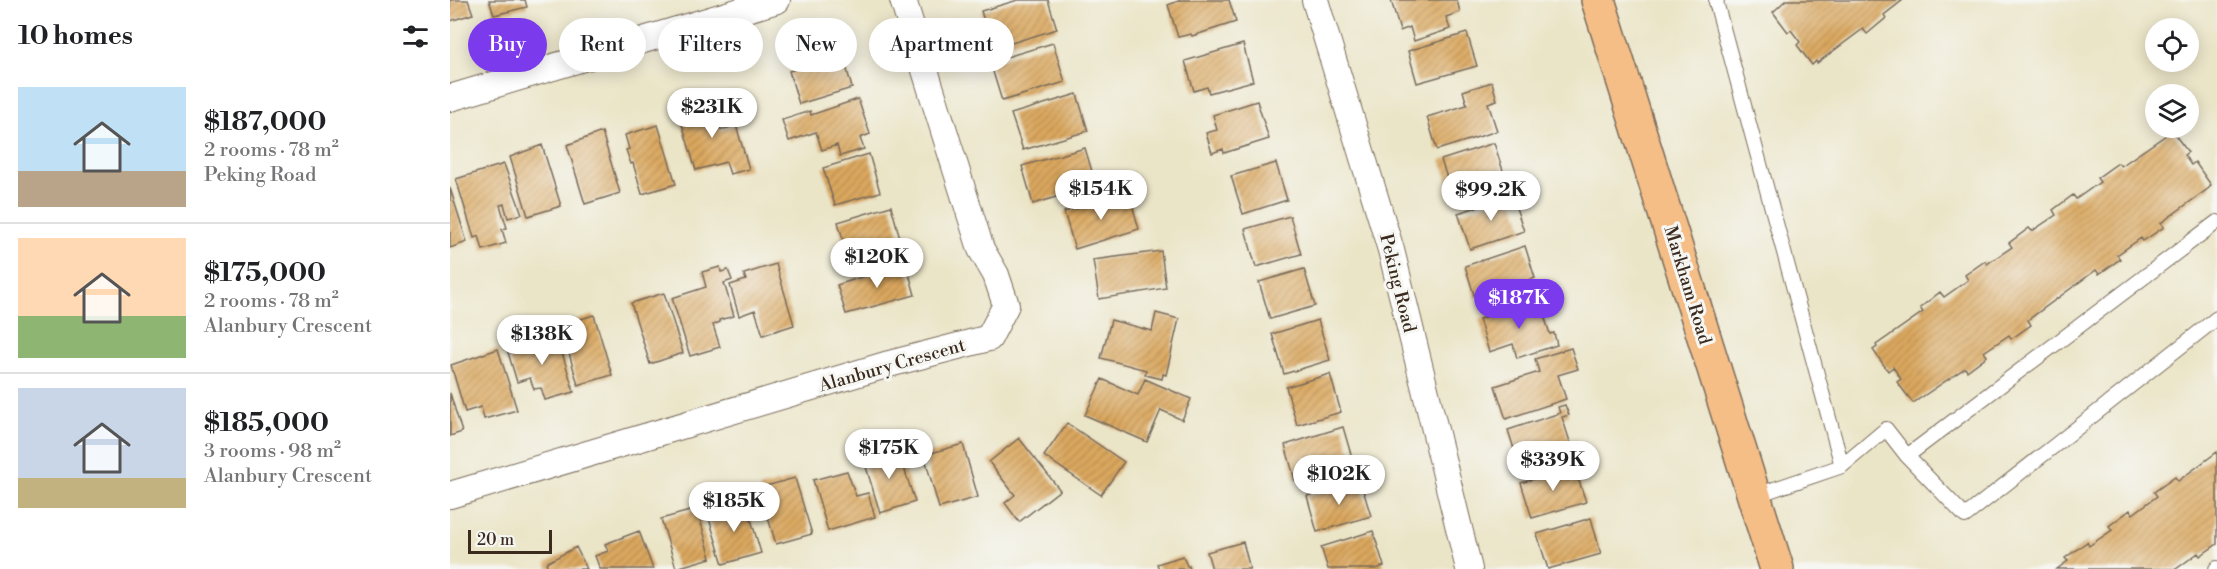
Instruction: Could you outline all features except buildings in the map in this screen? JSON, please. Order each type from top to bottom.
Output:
[{"type":"main road","name":"Markham Road","points":[[1598,0],[1777,569]]},
{"type":"street","points":[[450,98],[777,0]]},
{"type":"street","name":"Alanbury Crescent","points":[[450,495],[889,364],[989,338],[1006,305],[996,275],[981,249],[903,0]]},
{"type":"street","name":"Peking Road","points":[[1315,0],[1391,250],[1469,569]]},
{"type":"lane","points":[[1717,0],[1842,466]]},
{"type":"lane","points":[[1907,456],[2217,222]]},
{"type":"lane","points":[[1754,496],[1842,466],[1886,429],[1907,456],[1965,516],[2217,318]]}]
